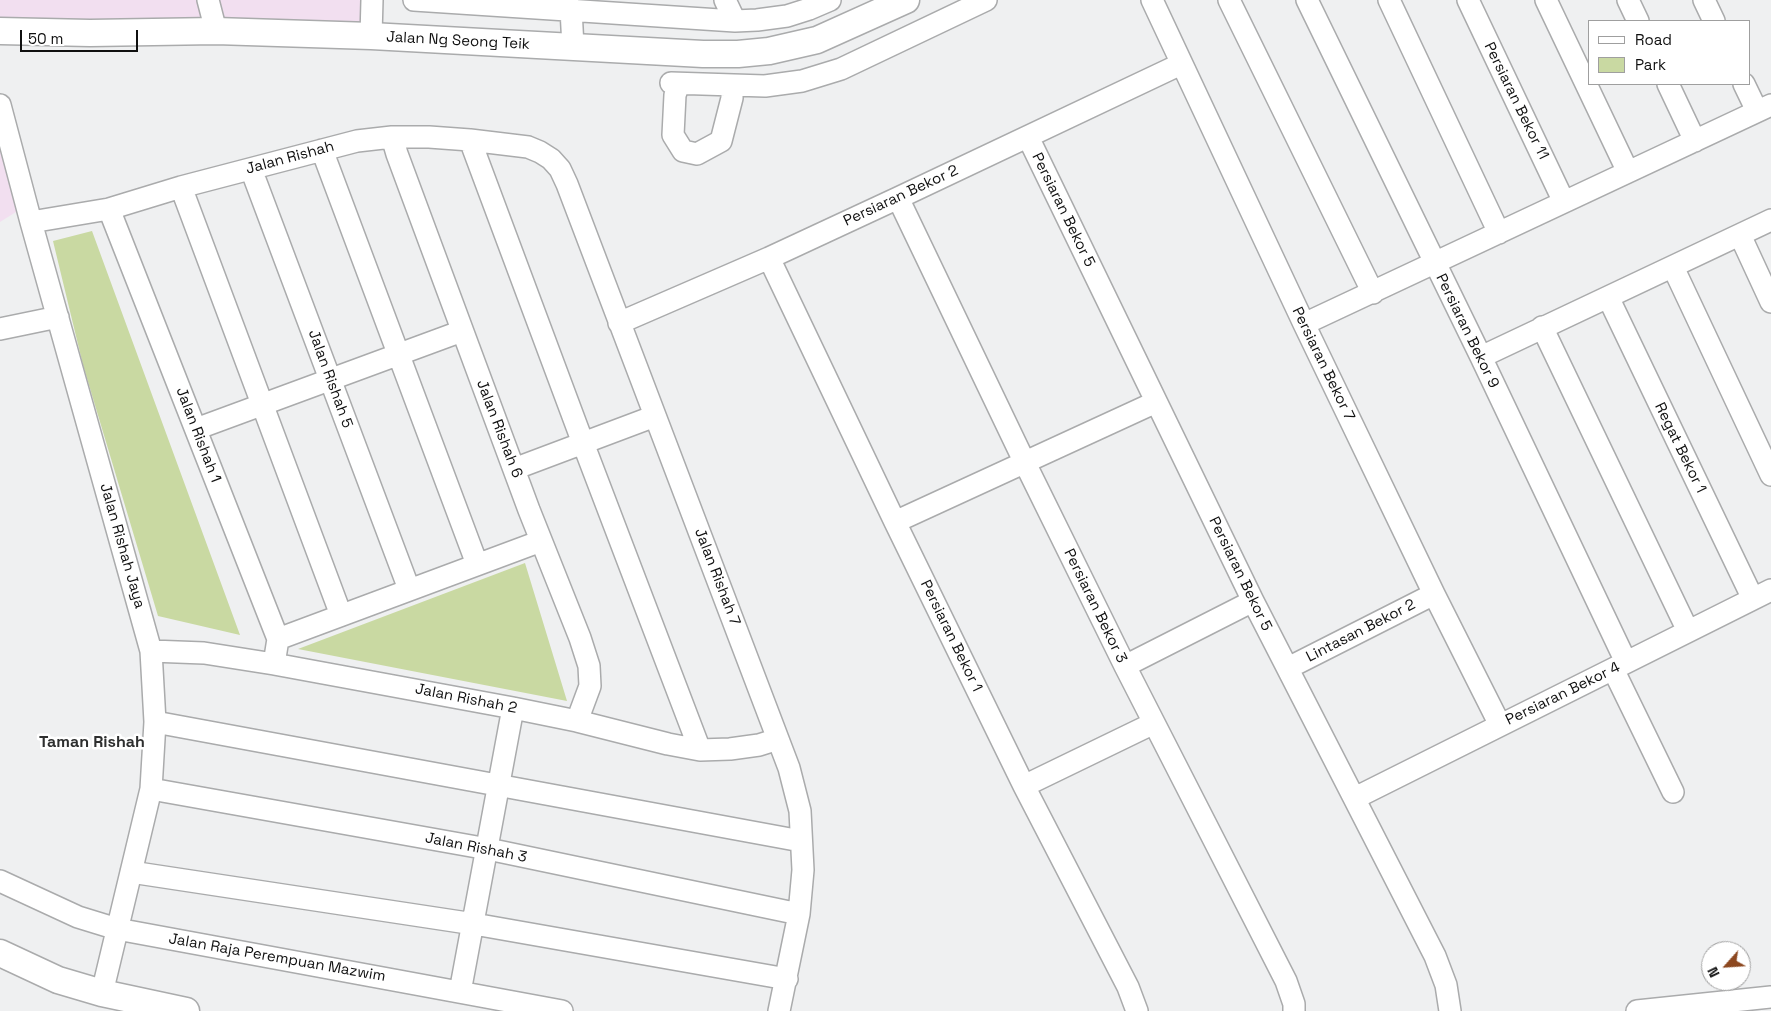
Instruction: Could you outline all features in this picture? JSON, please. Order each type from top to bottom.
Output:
[{"type":"main road","name":"Jalan Ng Seong Teik","points":[[0,31],[90,33],[216,31],[371,36],[703,54],[738,54],[769,51],[817,40],[900,1]]},
{"type":"main road","points":[[0,953],[58,980],[102,993],[186,1011]]},
{"type":"street","points":[[208,0],[216,31]]},
{"type":"street","points":[[371,36],[372,0]]},
{"type":"street","points":[[414,0],[652,8],[735,21],[787,16],[830,0]]},
{"type":"street","points":[[725,0],[735,21]]},
{"type":"street","points":[[732,86],[732,98],[722,141],[697,154],[683,151],[673,135],[675,84],[765,86],[802,80],[841,69],[986,0]]},
{"type":"street","name":"Persiaran Bekor 7","points":[[1152,0],[1180,64],[1304,324],[1434,594],[1500,725]]},
{"type":"street","points":[[1229,0],[1372,293]]},
{"type":"street","name":"Persiaran Bekor 9","points":[[1307,0],[1481,357],[1673,792]]},
{"type":"street","points":[[1389,0],[1499,233]]},
{"type":"street","name":"Persiaran Bekor 11","points":[[1468,0],[1564,202]]},
{"type":"street","points":[[1546,0],[1628,172]]},
{"type":"street","points":[[1628,0],[1638,20]]},
{"type":"street","points":[[1704,0],[1714,20]]},
{"type":"street","points":[[569,5],[573,47]]},
{"type":"street","name":"Persiaran Bekor 2","points":[[619,323],[769,258],[1180,64]]},
{"type":"street","points":[[1668,85],[1696,141]]},
{"type":"street","points":[[1304,324],[1764,108],[1745,85]]},
{"type":"street","name":"Jalan Rishah Jaya","points":[[0,105],[151,651],[155,722],[151,789],[102,993]]},
{"type":"street","name":"Persiaran Bekor 5","points":[[1028,136],[1253,601],[1435,956],[1446,985],[1450,1011]]},
{"type":"street","name":"Jalan Rishah","points":[[31,222],[109,208],[180,187],[358,141],[392,137],[470,140],[528,147],[551,159]]},
{"type":"street","name":"Jalan Rishah 6","points":[[392,137],[396,154],[589,666],[590,686],[577,720]]},
{"type":"street","points":[[470,140],[700,750]]},
{"type":"street","points":[[322,150],[478,564]]},
{"type":"street","name":"Jalan Rishah 7","points":[[551,159],[560,169],[567,184],[790,768],[800,811],[803,870],[799,914],[779,1011]]},
{"type":"street","name":"Jalan Rishah 5","points":[[251,169],[408,589]]},
{"type":"street","points":[[180,187],[341,615]]},
{"type":"street","name":"Persiaran Bekor 3","points":[[898,198],[1125,666],[1286,981],[1294,1004],[1294,1011]]},
{"type":"street","name":"Jalan Rishah 1","points":[[109,208],[278,639]]},
{"type":"street","points":[[1481,357],[1771,220]]},
{"type":"street","points":[[1740,236],[1771,302]]},
{"type":"street","name":"Persiaran Bekor 1","points":[[769,258],[1024,786],[1128,987],[1137,1011]]},
{"type":"street","points":[[1673,267],[1771,475]]},
{"type":"street","name":"Regat Bekor 1","points":[[1608,297],[1762,595]]},
{"type":"street","points":[[0,329],[58,317]]},
{"type":"street","points":[[1542,327],[1688,632]]},
{"type":"street","points":[[196,429],[462,331]]},
{"type":"street","points":[[895,522],[1156,402]]},
{"type":"street","points":[[514,469],[656,416]]},
{"type":"street","points":[[274,664],[278,639],[541,541]]},
{"type":"street","name":"Lintasan Bekor 2","points":[[1288,668],[1434,594]]},
{"type":"street","name":"Persiaran Bekor 4","points":[[1355,798],[1762,595]]},
{"type":"street","points":[[1125,666],[1253,601]]},
{"type":"street","name":"Jalan Rishah 2","points":[[151,651],[204,653],[274,664],[577,720],[668,744],[700,750],[730,749],[759,745],[778,739]]},
{"type":"street","points":[[460,992],[513,708]]},
{"type":"street","points":[[155,722],[802,841]]},
{"type":"street","points":[[1024,786],[1154,723]]},
{"type":"street","name":"Jalan Rishah 3","points":[[151,789],[488,849],[799,914]]},
{"type":"street","points":[[131,872],[474,924],[787,979]]},
{"type":"street","name":"Jalan Raja Perempuan Mazwim","points":[[0,881],[78,917],[117,929],[562,1011]]},
{"type":"street","points":[[1637,1011],[1771,997]]},
{"type":"shaded area","points":[[0,0],[368,0],[367,39],[0,36]]},
{"type":"shaded area","points":[[0,104],[24,207],[0,222]]},
{"type":"green space","points":[[92,231],[240,635],[158,616],[83,365],[53,241]]},
{"type":"green space","points":[[525,563],[567,701],[298,649]]},
{"type":"district","name":"Taman Rishah","points":[[92,743]]}]
